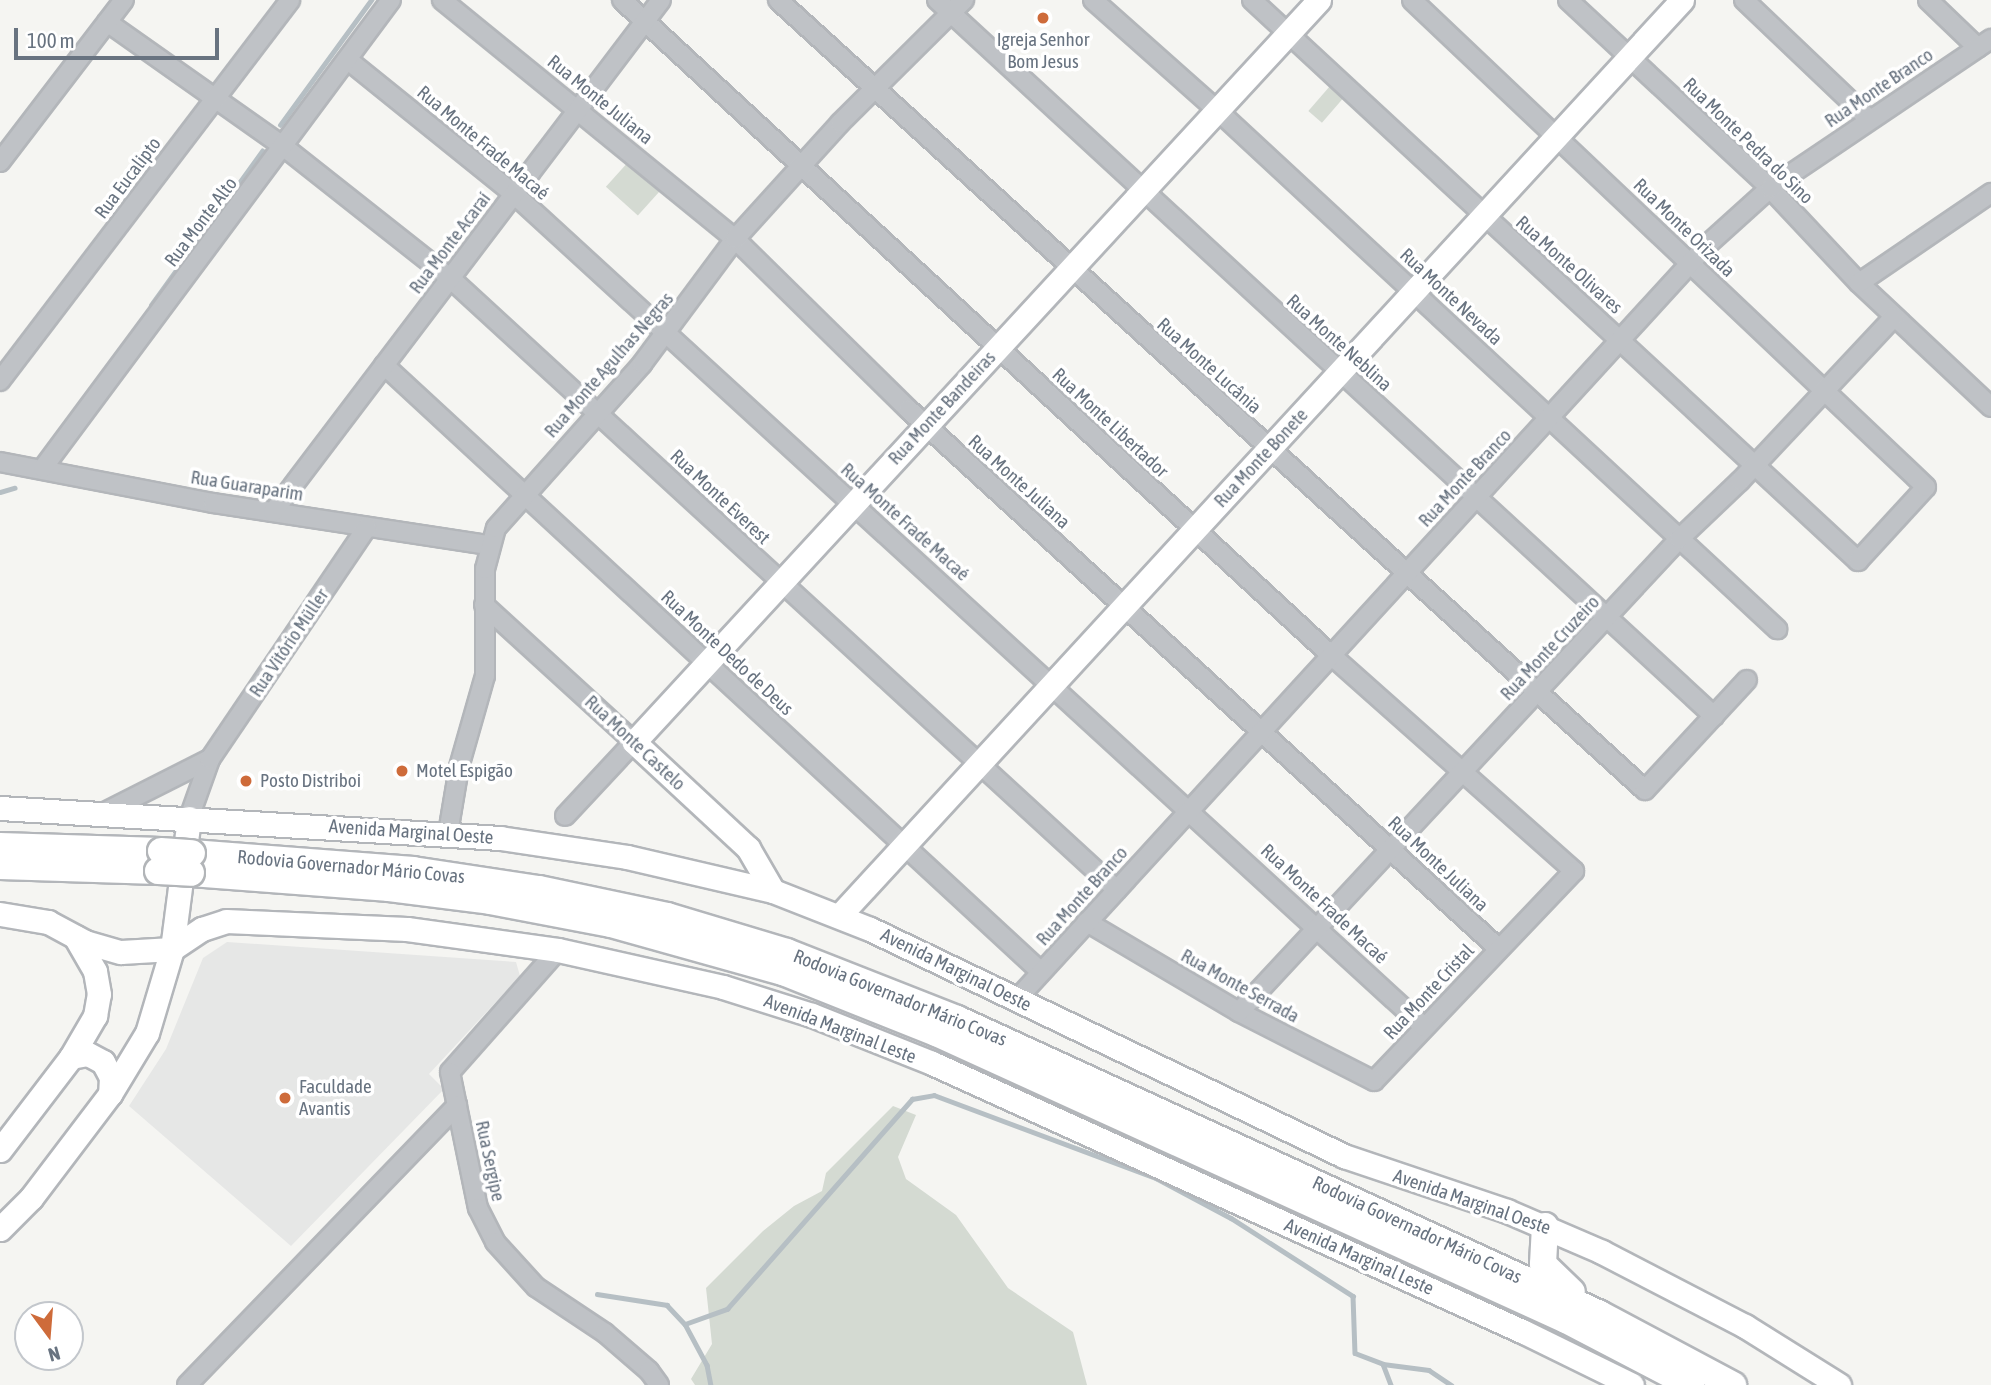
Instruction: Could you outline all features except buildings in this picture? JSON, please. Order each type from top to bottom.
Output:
[{"type":"highway","name":"Rodovia Governador Mário Covas","points":[[0,846],[192,863],[387,868],[515,885],[642,910],[788,952],[957,1019],[1601,1314],[1733,1385]]},
{"type":"highway","name":"Rodovia Governador Mário Covas","points":[[0,866],[160,861]]},
{"type":"highway","name":"Rodovia Governador Mário Covas","points":[[192,863],[490,901],[611,924],[783,972],[936,1033],[1576,1325],[1691,1385]]},
{"type":"highway","points":[[1545,1226],[1543,1264],[1550,1274],[1601,1314]]},
{"type":"main road","name":"Rua Monte Bandeiras","points":[[634,742],[1319,0]]},
{"type":"main road","name":"Rua Monte Bonete","points":[[839,916],[1682,0]]},
{"type":"main road","name":"Rua Monte Castelo","points":[[634,742],[748,848],[773,891]]},
{"type":"main road","name":"Avenida Marginal Oeste","points":[[0,808],[448,833],[627,857],[773,891],[839,916],[1344,1156],[1545,1226],[1684,1292],[1839,1385]]},
{"type":"main road","name":"Rua Vitório Müller","points":[[0,1229],[31,1198],[110,1094],[147,1032],[172,949],[189,818]]},
{"type":"main road","points":[[0,914],[48,922],[75,937],[121,951],[172,949]]},
{"type":"main road","name":"Avenida Marginal Leste","points":[[172,949],[202,929],[239,920],[407,929],[558,950],[723,987],[862,1034],[1524,1332],[1632,1385]]},
{"type":"main road","points":[[0,1150],[71,1057],[95,1016],[99,994],[95,971],[75,937]]},
{"type":"main road","points":[[71,1057],[88,1055],[103,1062],[111,1077],[110,1094]]},
{"type":"street","points":[[0,162],[124,0]]},
{"type":"street","name":"Rua Eucalipto","points":[[0,381],[290,0]]},
{"type":"street","name":"Rua Monte Alto","points":[[43,468],[391,0]]},
{"type":"street","name":"Rua Monte Juliana","points":[[442,0],[579,108],[735,239],[926,425],[1499,948]]},
{"type":"street","name":"Rua Monte Libertador","points":[[622,0],[647,19],[801,167],[1332,656],[1574,871]]},
{"type":"street","name":"Rua Monte Acaraí","points":[[273,512],[661,0]]},
{"type":"street","name":"Rua Monte Lucânia","points":[[778,0],[873,90],[1645,790],[1714,716]]},
{"type":"street","name":"Rua Monte Nevada","points":[[1093,0],[1415,292],[1777,629]]},
{"type":"street","name":"Rua Monte Olivares","points":[[1252,0],[1286,35],[1857,561]]},
{"type":"street","name":"Rua Monte Orizada","points":[[1412,0],[1926,487],[1857,561]]},
{"type":"street","name":"Rua Monte Pedra do Sino","points":[[1569,0],[1770,188],[1859,283],[1991,407]]},
{"type":"street","points":[[1744,0],[1869,119]]},
{"type":"street","points":[[1928,0],[1985,43]]},
{"type":"street","name":"Rua Monte Agulhas Negras","points":[[448,833],[459,767],[485,676],[484,605],[488,545],[496,528],[666,333],[735,239],[951,4]]},
{"type":"street","name":"Rua Monte Neblina","points":[[951,4],[1142,191],[1340,373],[1477,494],[1714,716]]},
{"type":"street","name":"Rua Monte Everest","points":[[107,22],[216,96],[450,278],[1116,890]]},
{"type":"street","name":"Rua Monte Branco","points":[[1017,999],[1691,263],[1770,188],[1985,43]]},
{"type":"street","name":"Rua Monte Frade Macaé","points":[[348,60],[514,194],[1319,927],[1424,1027]]},
{"type":"street","points":[[1859,283],[1991,193]]},
{"type":"street","name":"Rua Monte Cruzeiro","points":[[1239,1012],[1393,850],[1679,539],[1754,467],[1894,317]]},
{"type":"street","name":"Rua Monte Dedo de Deus","points":[[384,365],[1041,972]]},
{"type":"street","name":"Rua Guaraparim","points":[[0,462],[273,512],[488,545]]},
{"type":"street","name":"Rua Vitório Müller","points":[[189,818],[209,759],[368,527]]},
{"type":"street","name":"Rua Monte Castelo","points":[[484,605],[634,742]]},
{"type":"street","points":[[1714,716],[1747,680]]},
{"type":"street","name":"Rua Monte Bandeiras","points":[[565,817],[634,742]]},
{"type":"street","name":"Rua Vitório Müller","points":[[103,813],[209,759]]},
{"type":"street","name":"Rua Monte Cristal","points":[[1374,1081],[1574,871]]},
{"type":"street","name":"Rua Monte Serrada","points":[[1087,922],[1239,1012],[1374,1081]]},
{"type":"street","name":"Rua Sergipe","points":[[558,950],[450,1072],[478,1208],[495,1241],[536,1287],[599,1328],[649,1371],[659,1385]]},
{"type":"street","points":[[187,1385],[457,1105]]},
{"type":"shaded area","points":[[1330,86],[1344,98],[1322,123],[1308,111]]},
{"type":"shaded area","points":[[630,160],[662,189],[638,216],[606,187]]},
{"type":"shaded area","name":"Faculdade Avantis","points":[[227,942],[516,962],[520,976],[429,1074],[444,1089],[291,1246],[129,1106],[166,1049],[203,958]]},
{"type":"shaded area","points":[[893,1106],[916,1115],[898,1157],[906,1179],[956,1215],[1008,1288],[1073,1332],[1087,1385],[695,1385],[691,1379],[712,1344],[706,1288],[763,1231],[794,1206],[822,1191],[826,1173]]},
{"type":"waterway","points":[[280,125],[371,0]]},
{"type":"waterway","points":[[151,305],[262,151]]},
{"type":"waterway","points":[[0,492],[14,488]]},
{"type":"waterway","points":[[685,1324],[727,1309],[912,1099],[934,1095],[1156,1178],[1231,1218],[1353,1296],[1355,1353],[1383,1364],[1391,1385]]},
{"type":"waterway","points":[[597,1294],[667,1305],[685,1324],[707,1365],[711,1385]]},
{"type":"waterway","points":[[1383,1364],[1429,1370],[1451,1385]]},
{"type":"place","name":"Igreja Senhor Bom Jesus","points":[[1043,18]]},
{"type":"place","name":"Motel Espigão","points":[[402,771]]},
{"type":"place","name":"Posto Distriboi","points":[[246,781]]},
{"type":"place","name":"Faculdade Avantis","points":[[285,1098]]}]
